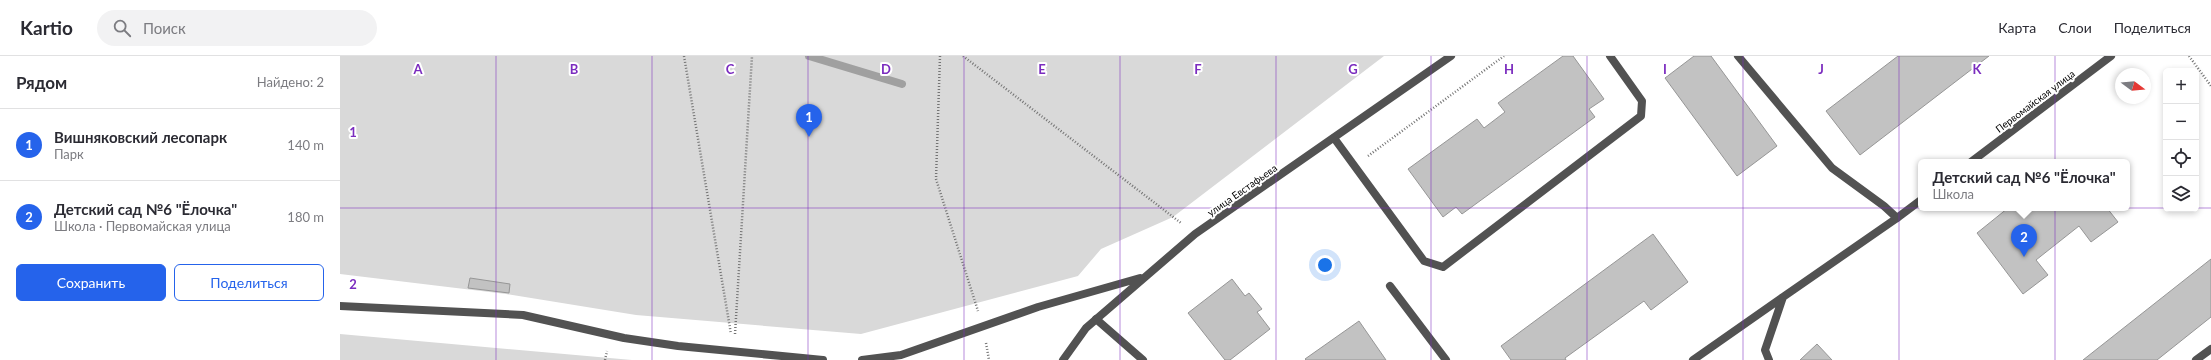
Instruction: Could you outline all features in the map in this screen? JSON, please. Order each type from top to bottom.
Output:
[{"type":"street","name":"улица Евстафьева","points":[[1063,360],[1086,328],[1143,277],[1196,234],[1451,56]]},
{"type":"street","points":[[1334,138],[1424,261],[1443,267],[1641,116],[1642,101],[1610,56]]},
{"type":"street","points":[[1738,56],[1832,168],[1884,206],[1897,218]]},
{"type":"street","name":"Первомайская улица","points":[[1975,159],[2111,56]]},
{"type":"street","points":[[1693,360],[1918,202]]},
{"type":"street","points":[[862,360],[901,355],[1038,307],[1143,277]]},
{"type":"street","points":[[1390,286],[1446,360]]},
{"type":"street","points":[[1769,360],[1766,350],[1783,297]]},
{"type":"street","points":[[340,306],[523,315],[624,338],[823,360]]},
{"type":"street","points":[[1096,319],[1143,360]]},
{"type":"street","points":[[2196,360],[2211,349]]},
{"type":"path","points":[[684,56],[733,350]]},
{"type":"path","points":[[733,350],[752,56]]},
{"type":"path","points":[[940,56],[936,180],[983,326]]},
{"type":"path","points":[[963,56],[1196,234]]},
{"type":"path","points":[[1354,166],[1504,56]]},
{"type":"path","points":[[2189,56],[2211,86]]},
{"type":"shaded area","points":[[340,56],[1384,56],[1173,217],[1101,249],[1078,276],[861,334],[636,315],[506,294],[340,274]]},
{"type":"shaded area","points":[[340,334],[632,360],[340,360]]},
{"type":"building","points":[[1563,56],[1573,56],[1604,99],[1589,109],[1595,117],[1462,214],[1456,207],[1443,217],[1408,169],[1477,119],[1484,128],[1505,112],[1498,103]]},
{"type":"building","points":[[1694,56],[1711,56],[1777,146],[1737,176],[1665,78]]},
{"type":"building","points":[[1898,56],[1989,56],[1860,155],[1826,111]]},
{"type":"building","points":[[2004,211],[2109,211],[2118,222],[2091,242],[2079,226],[2036,260],[2048,275],[2023,294],[1977,233]]},
{"type":"building","points":[[1653,234],[1688,282],[1651,310],[1644,301],[1565,358],[1566,360],[1511,360],[1501,346]]},
{"type":"building","points":[[2211,259],[2211,317],[2157,360],[2083,360]]},
{"type":"building","points":[[470,278],[510,284],[509,293],[468,288]]},
{"type":"building","points":[[1232,279],[1245,296],[1249,293],[1262,309],[1257,312],[1270,329],[1230,360],[1225,360],[1188,313]]},
{"type":"building","points":[[1359,321],[1386,360],[1305,359]]},
{"type":"building","points":[[1817,344],[1832,360],[1800,360]]},
{"type":"waterway","points":[[809,56],[902,84]]},
{"type":"place","name":"Вишняковский лесопарк","points":[[809,137]]},
{"type":"place","name":"Детский сад №6 \"Ёлочка\"","points":[[2024,257]]}]
